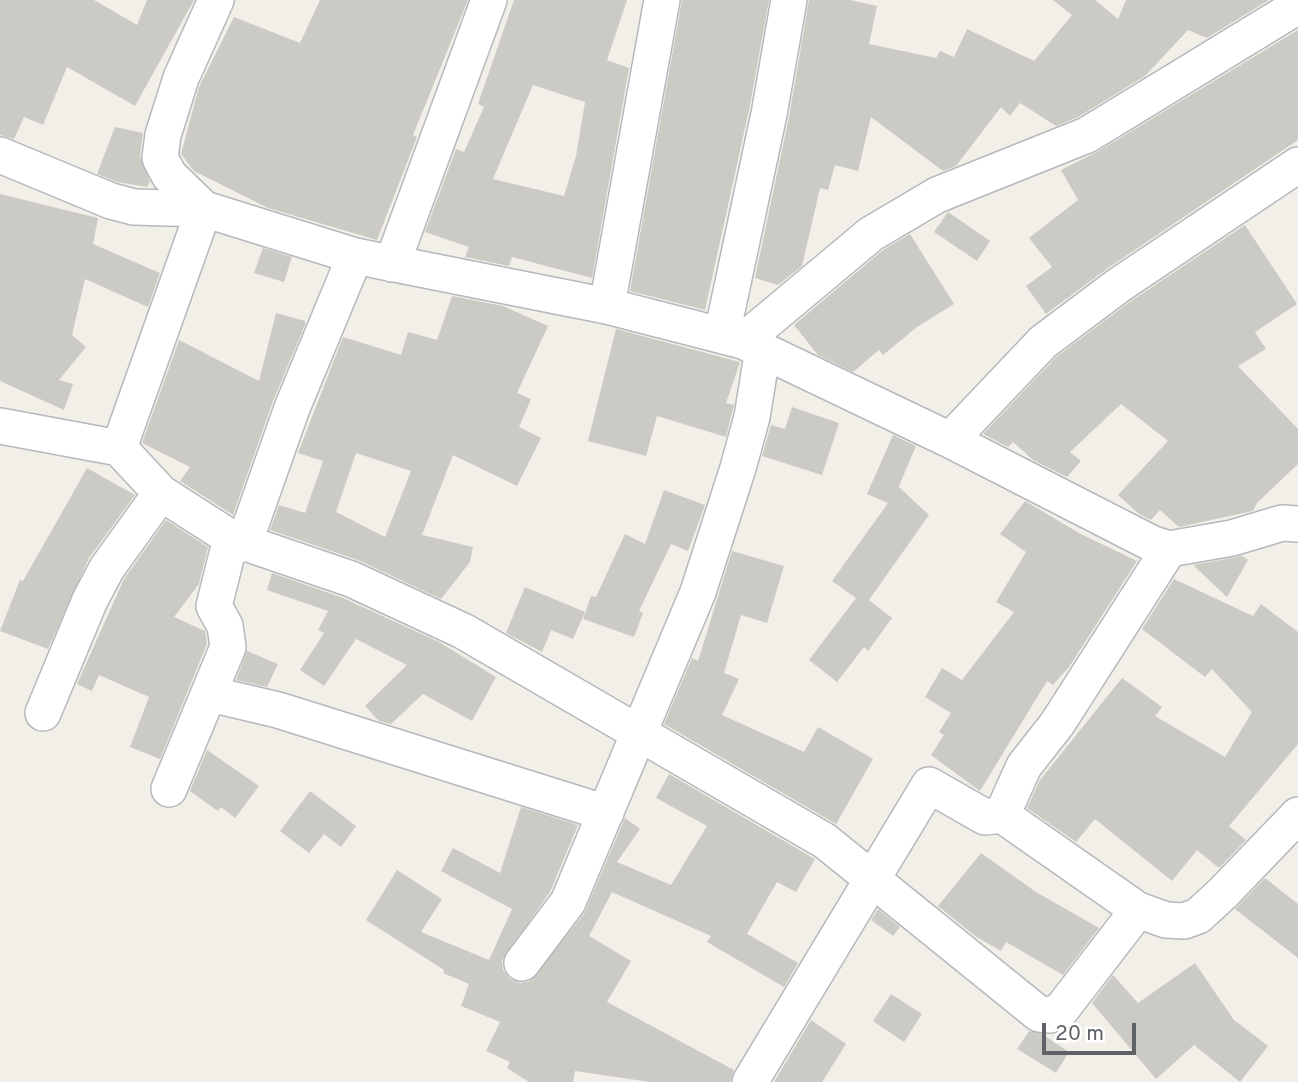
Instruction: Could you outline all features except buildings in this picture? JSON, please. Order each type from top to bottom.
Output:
[{"type":"street","points":[[204,209],[169,175],[160,159],[163,135],[181,78],[216,0]]},
{"type":"street","points":[[392,264],[489,0]]},
{"type":"street","points":[[607,306],[662,0]]},
{"type":"street","points":[[522,963],[568,902],[606,813],[717,539],[752,416],[743,341],[769,114],[789,0]]},
{"type":"street","points":[[743,341],[871,234],[937,195],[1087,135],[1298,6]]},
{"type":"street","points":[[0,155],[123,204],[204,209],[355,256],[607,306],[743,341],[950,440],[1120,530],[1169,549],[1232,538],[1293,517]]},
{"type":"street","points":[[950,440],[1044,342],[1119,285],[1298,165]]},
{"type":"street","points":[[119,448],[204,209]]},
{"type":"street","points":[[169,789],[228,647],[225,626],[214,606],[355,256]]},
{"type":"street","points":[[0,426],[119,448],[160,493],[238,541],[351,579],[463,631],[825,841],[1039,1014],[1051,1015],[1061,1010],[1138,910]]},
{"type":"street","points":[[43,713],[107,568],[160,493]]},
{"type":"street","points":[[1002,815],[1024,766],[1057,724],[1169,549]]},
{"type":"street","points":[[210,694],[278,710],[606,813]]},
{"type":"street","points":[[750,1082],[929,785],[985,817],[1002,815],[1138,910],[1167,920],[1184,921],[1198,916],[1298,815]]}]
